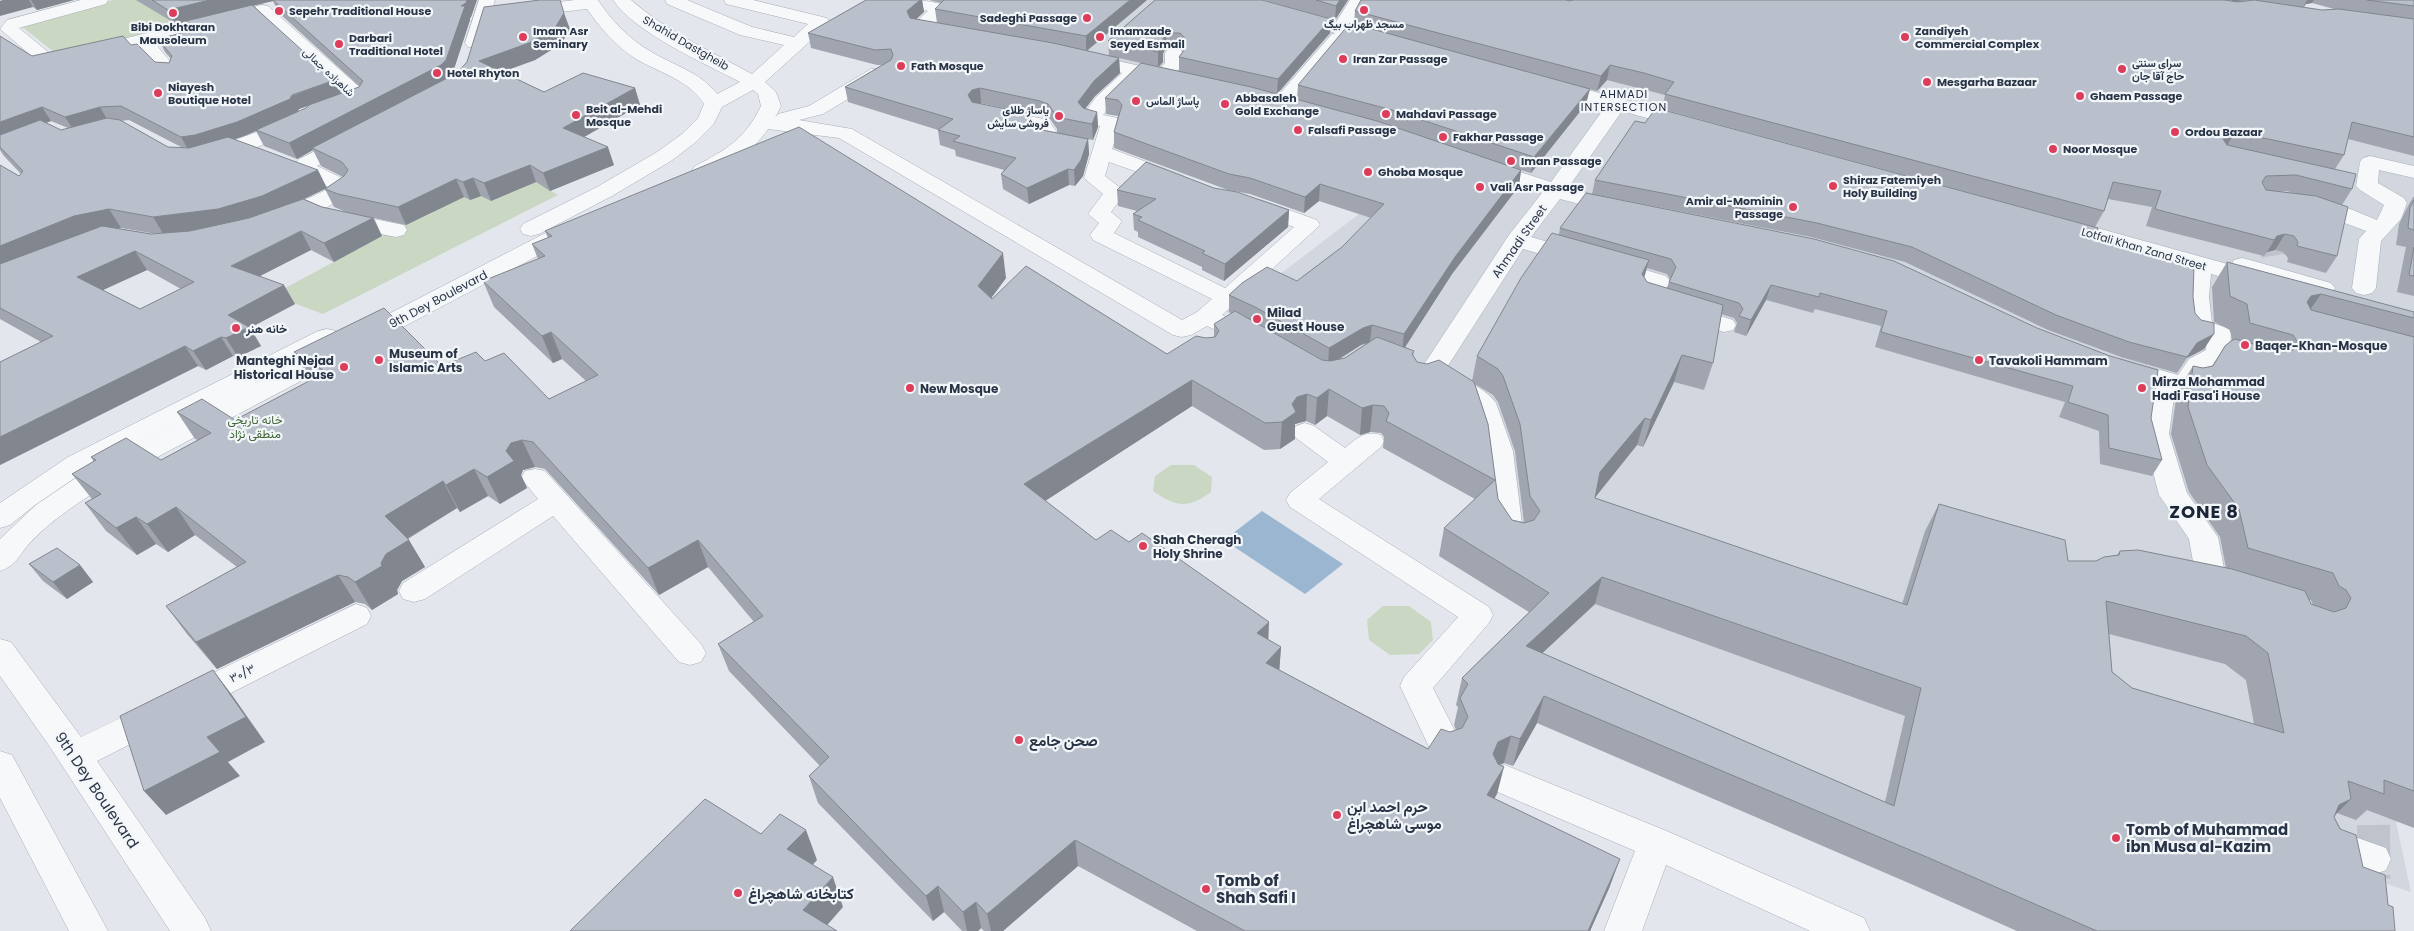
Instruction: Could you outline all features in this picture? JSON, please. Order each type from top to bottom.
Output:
[{"type":"street","points":[[100,0],[8,28],[47,60],[143,39],[169,71]]},
{"type":"street","name":"Shahid Dastgheib","points":[[621,0],[644,20],[754,82]]},
{"type":"street","points":[[673,0],[746,31],[796,44]]},
{"type":"street","points":[[468,62],[493,11],[591,1],[601,17],[620,37],[643,54],[705,89],[714,104],[754,82],[830,15],[791,15],[732,0]]},
{"type":"street","points":[[1268,0],[1340,29]]},
{"type":"street","points":[[1281,103],[1340,29],[1358,0]]},
{"type":"street","points":[[1245,1],[1340,29],[1402,41]]},
{"type":"street","points":[[919,2],[940,9],[919,27],[944,31]]},
{"type":"street","name":"شاهزاده جمالی","points":[[143,39],[270,8],[358,96],[311,113],[306,118],[241,146],[194,159]]},
{"type":"street","points":[[0,46],[24,40]]},
{"type":"street","points":[[1090,60],[1109,44]]},
{"type":"street","points":[[1064,53],[1188,82]]},
{"type":"street","points":[[1162,76],[1174,64],[1174,53]]},
{"type":"street","points":[[764,123],[816,110],[837,100],[885,69]]},
{"type":"street","points":[[1136,71],[1103,101],[1091,118],[1111,122],[1094,178],[1115,192],[1099,214],[1111,221],[1101,235],[1227,298]]},
{"type":"street","points":[[1537,77],[1708,124]]},
{"type":"street","points":[[682,180],[733,154],[756,135],[764,123],[771,106],[767,92],[754,82]]},
{"type":"street","name":"9th Dey Boulevard","points":[[0,518],[25,498],[78,463],[394,302],[647,168],[677,148],[703,124],[714,109],[714,104]]},
{"type":"street","points":[[981,111],[1041,124],[1046,131],[1041,138],[1102,150],[1195,187]]},
{"type":"street","name":"Ahmadi Street","points":[[1428,376],[1517,240],[1610,114]]},
{"type":"street","points":[[764,123],[817,128],[845,133],[1182,330],[1199,350]]},
{"type":"street","points":[[286,162],[306,162],[364,132]]},
{"type":"street","points":[[241,146],[286,162],[343,186],[344,189],[311,207],[260,227]]},
{"type":"street","points":[[1472,162],[1587,201],[1635,211]]},
{"type":"street","points":[[2353,296],[2370,239],[2390,219],[2396,203],[2357,184],[2370,162],[2414,172]]},
{"type":"street","points":[[1182,330],[1206,317],[1308,225],[1232,200]]},
{"type":"street","points":[[2290,201],[2333,211],[2379,228]]},
{"type":"street","name":"9th Dey Boulevard","points":[[0,560],[10,545],[49,509],[102,474],[413,313],[556,236],[628,204]]},
{"type":"street","points":[[311,207],[340,219],[396,230]]},
{"type":"street","name":"Lotfali Khan Zand Street","points":[[2042,215],[2353,296],[2201,265],[2042,215]]},
{"type":"street","points":[[1517,240],[1658,281],[1648,301],[1724,325]]},
{"type":"street","points":[[2201,265],[2197,297],[2200,327],[2219,334],[2218,355]]},
{"type":"street","points":[[1206,317],[1245,331],[1270,345]]},
{"type":"street","points":[[2101,360],[2164,380],[2188,385],[2190,375],[2204,358],[2218,355],[2243,363]]},
{"type":"street","points":[[1406,363],[1482,403],[1499,450],[1508,526],[1517,538]]},
{"type":"street","points":[[2164,380],[2156,434],[2173,496],[2203,537],[2211,585]]},
{"type":"street","points":[[1305,432],[1346,462]]},
{"type":"street","points":[[1371,441],[1300,500],[1478,615],[1416,686],[1444,743]]},
{"type":"street","points":[[535,478],[690,653]]},
{"type":"street","points":[[414,591],[556,501]]},
{"type":"street","name":"۳۰/۳","points":[[74,756],[356,616]]},
{"type":"street","name":"9th Dey Boulevard","points":[[0,651],[62,737],[192,931]]},
{"type":"street","points":[[0,765],[89,931]]},
{"type":"street","points":[[1505,780],[1656,843],[1851,931]]},
{"type":"street","points":[[1623,931],[1656,843]]},
{"type":"street","points":[[2326,843],[2374,876]]},
{"type":"shaded area","points":[[1009,0],[2173,0],[2414,28],[2414,724],[2396,822],[2411,892],[2171,811],[1977,873],[1519,674],[1594,604],[1496,510],[1339,396],[1253,326],[1225,311],[1267,284],[1359,214],[1377,197],[1101,98],[1070,90]]},
{"type":"green space","points":[[113,0],[257,0],[266,5],[59,56],[21,26]]},
{"type":"green space","points":[[536,182],[558,195],[323,314],[272,295],[388,233],[430,214],[460,195],[470,200],[481,196],[492,201]]},
{"type":"green space","points":[[1171,465],[1194,465],[1212,477],[1211,492],[1195,501],[1182,504],[1175,503],[1153,491],[1155,476]]},
{"type":"green space","points":[[1383,606],[1409,606],[1431,622],[1433,640],[1419,654],[1390,655],[1369,640],[1367,620]]},
{"type":"water","points":[[1262,511],[1343,564],[1305,594],[1224,540]]},
{"type":"building","points":[[152,0],[210,0],[168,10]]},
{"type":"building","points":[[273,0],[467,0],[461,6],[465,6],[446,60],[441,65],[289,143],[256,130],[309,105],[359,87],[363,81]]},
{"type":"building","points":[[540,0],[560,0],[564,13],[555,28],[529,43],[479,61],[544,92],[583,73],[635,88],[563,128],[608,147],[543,173],[530,165],[484,183],[473,178],[463,182],[456,179],[398,207],[338,194],[325,189],[344,176],[348,170],[342,162],[312,148],[457,73],[467,62],[484,7]]},
{"type":"building","points":[[866,0],[920,0],[907,11],[910,18],[1053,43],[1119,58],[1094,81],[1078,102],[1083,108],[1097,112],[1092,124],[1056,117],[1048,104],[1040,101],[980,88],[972,90],[968,95],[972,102],[1031,114],[1028,123],[1032,128],[1088,139],[1081,160],[1074,170],[1068,169],[1027,188],[1001,174],[1016,158],[953,141],[960,136],[938,130],[953,119],[845,87],[891,60],[893,55],[891,49],[875,50],[808,33]]},
{"type":"building","points":[[944,0],[1130,0],[1086,36],[935,9]]},
{"type":"building","points":[[1155,0],[1262,0],[1331,19],[1278,79],[1179,57],[1185,49],[1185,38],[1180,33],[1166,33],[1163,38],[1163,48],[1158,52],[1108,41]]},
{"type":"building","points":[[1316,0],[1340,0],[1336,6]]},
{"type":"building","points":[[1361,0],[2224,0],[2238,2],[2254,0],[2322,10],[2339,9],[2414,19],[2414,137],[2352,122],[2344,155],[2235,132],[2226,134],[2223,139],[2227,145],[2356,174],[2352,189],[2296,175],[2266,176],[2262,182],[2266,190],[2316,196],[2348,207],[2337,256],[2297,246],[2298,242],[2294,236],[2285,234],[2277,236],[2274,240],[2155,209],[2161,191],[2113,182],[2104,211],[1665,94],[1674,82],[1644,73],[1610,65],[1601,76],[1355,11]]},
{"type":"building","points":[[2367,0],[2414,0],[2414,6]]},
{"type":"building","points":[[252,5],[335,80],[292,95],[290,99],[237,122],[195,135],[181,137],[121,106],[100,107],[65,117],[42,107],[0,122],[0,36],[32,56],[123,36],[131,45],[137,44],[155,62],[169,63],[172,56],[158,39],[198,29],[186,21]]},
{"type":"building","points":[[1350,23],[1590,89],[1534,157],[1392,110],[1298,85]]},
{"type":"building","points":[[1141,63],[1251,87],[1377,121],[1521,170],[1455,257],[1404,334],[1372,325],[1363,328],[1329,348],[1255,307],[1229,295],[1242,283],[1267,267],[1297,281],[1342,247],[1384,204],[1320,184],[1305,197],[1250,178],[1229,174],[1114,132],[1122,105],[1118,100],[1105,98]]},
{"type":"building","points":[[1656,108],[2098,228],[2095,238],[2194,265],[2193,297],[2195,313],[2201,320],[2214,323],[2214,334],[2197,343],[2187,357],[2129,342],[2056,315],[1912,247],[1817,223],[1595,180],[1635,121],[1645,123]]},
{"type":"building","points":[[107,118],[120,120],[168,147],[189,148],[228,137],[318,170],[262,196],[218,209],[153,217],[109,209],[74,216],[0,246],[0,165],[19,176],[23,171],[0,147],[0,135],[40,120],[61,130]]},
{"type":"building","points":[[799,127],[1003,253],[978,286],[992,299],[1026,266],[1167,354],[1196,336],[1215,337],[1219,331],[1214,324],[1235,311],[1322,360],[1330,361],[1345,358],[1377,337],[1414,351],[1412,354],[1417,362],[1427,364],[1439,360],[1474,382],[1488,424],[1498,499],[1512,520],[1524,523],[1534,520],[1540,511],[1530,496],[1520,424],[1503,376],[1498,369],[1477,356],[1521,278],[1552,233],[1649,260],[1642,274],[1647,282],[1723,305],[1713,363],[1682,355],[1651,420],[1645,418],[1600,472],[1595,498],[1907,605],[1939,504],[2065,540],[2068,561],[2096,561],[2104,557],[2119,555],[2120,551],[2138,550],[2232,569],[2305,591],[2311,604],[2334,612],[2346,608],[2351,598],[2346,590],[2339,586],[2333,573],[2248,548],[2239,509],[2207,465],[2188,407],[2193,366],[2203,368],[2213,366],[2225,346],[2235,339],[2283,352],[2293,350],[2299,344],[2293,335],[2250,323],[2247,304],[2230,296],[2227,262],[2414,312],[2414,318],[2321,294],[2311,296],[2307,302],[2311,310],[2414,337],[2414,791],[2384,780],[2384,794],[2348,781],[2351,799],[2339,805],[2334,817],[2340,829],[2356,835],[2363,867],[2385,875],[2388,905],[2393,907],[2395,931],[2097,931],[1544,696],[1520,739],[1511,736],[1498,742],[1493,754],[1498,764],[1504,767],[1487,795],[1620,859],[1588,931],[1245,931],[1075,840],[987,914],[976,902],[963,912],[938,886],[926,896],[809,776],[829,757],[718,644],[763,616],[698,540],[648,568],[533,442],[522,440],[511,443],[506,451],[514,461],[487,477],[474,469],[446,485],[443,481],[385,516],[409,540],[386,554],[381,563],[382,566],[355,582],[348,577],[338,575],[196,642],[166,606],[246,562],[176,507],[147,524],[136,517],[116,528],[85,503],[101,494],[72,474],[96,460],[91,457],[126,438],[161,460],[211,433],[177,412],[202,399],[235,420],[326,372],[294,352],[384,308],[442,366],[476,352],[485,361],[504,353],[549,399],[598,375],[551,332],[542,336],[483,281],[545,256],[532,244],[552,236],[545,231]],"holes":[[[1192,380],[1265,423],[1282,422],[1296,412],[1292,404],[1297,397],[1307,394],[1317,398],[1329,389],[1362,408],[1373,405],[1384,406],[1389,413],[1386,421],[1495,480],[1444,528],[1549,593],[1462,678],[1468,684],[1460,698],[1468,717],[1462,728],[1450,732],[1441,729],[1428,749],[1266,663],[1281,647],[1257,633],[1269,622],[1142,533],[1129,542],[1111,530],[1096,540],[1024,484]],[[1602,577],[1921,688],[1894,806],[1526,646]],[[2106,601],[2246,636],[2268,653],[2284,733],[2132,688],[2112,672]]]},
{"type":"building","points":[[1146,162],[1214,188],[1237,192],[1289,210],[1225,264],[1202,253],[1205,251],[1138,220],[1142,217],[1133,214],[1156,199],[1117,190]]},
{"type":"building","points":[[1586,193],[1814,239],[1894,261],[2037,328],[2110,356],[2158,370],[2151,418],[2162,460],[2109,448],[2108,415],[2068,402],[2073,386],[1881,332],[1887,311],[1820,293],[1819,297],[1771,285],[1751,320],[1739,316],[1743,309],[1739,303],[1669,282],[1676,267],[1671,259],[1560,228]]},
{"type":"building","points":[[303,199],[322,207],[373,218],[324,243],[301,231],[231,266],[284,285],[228,315],[249,327],[226,338],[221,337],[193,351],[185,346],[0,437],[0,362],[53,336],[0,308],[0,264],[102,226],[151,234],[190,231],[249,218]],"holes":[[[135,251],[194,282],[140,309],[77,277]]]},
{"type":"building","points":[[2414,200],[2414,230],[2408,228],[2410,208]]},
{"type":"building","points":[[2414,247],[2414,276],[2409,275]]},
{"type":"building","points":[[57,548],[80,565],[53,582],[29,564]]},
{"type":"building","points":[[213,670],[246,717],[207,737],[220,752],[144,791],[120,716]]},
{"type":"building","name":"کتابخانه شاهچراغ","points":[[705,799],[761,834],[780,814],[806,830],[787,849],[833,877],[803,910],[837,931],[570,931]]},
{"type":"tunnel","points":[[2268,214],[2271,231]]},
{"type":"tunnel","points":[[2270,230],[2275,259]]},
{"type":"tunnel","points":[[2373,775],[2374,879]]},
{"type":"place","name":"مسجد ظهراب بیگ","points":[[1364,10]]},
{"type":"place","name":"Sepehr Traditional House","points":[[279,11]]},
{"type":"place","name":"Bibi Dokhtaran Mausoleum","points":[[173,13]]},
{"type":"place","name":"Sadeghi Passage","points":[[1087,18]]},
{"type":"place","name":"Imam Asr Seminary","points":[[523,37]]},
{"type":"place","name":"Imamzade Seyed Esmail","points":[[1100,37]]},
{"type":"place","name":"Zandiyeh Commercial Complex","points":[[1905,37]]},
{"type":"place","name":"Darbari Traditional Hotel","points":[[339,44]]},
{"type":"place","name":"Iran Zar Passage","points":[[1343,59]]},
{"type":"place","name":"Fath Mosque","points":[[901,66]]},
{"type":"place","name":"سرای سنتی حاج آقا جان","points":[[2122,69]]},
{"type":"place","name":"Hotel Rhyton","points":[[437,73]]},
{"type":"place","name":"Mesgarha Bazaar","points":[[1927,82]]},
{"type":"place","name":"Niayesh Boutique Hotel","points":[[158,93]]},
{"type":"place","name":"Ghaem Passage","points":[[2080,96]]},
{"type":"place","name":"پاساژ الماس","points":[[1136,101]]},
{"type":"place","name":"Abbasaleh Gold Exchange","points":[[1225,104]]},
{"type":"place","name":"Mahdavi Passage","points":[[1386,114]]},
{"type":"place","name":"Beit al-Mehdi Mosque","points":[[576,115]]},
{"type":"place","name":"پاساژ طلای فروشی سایش","points":[[1059,116]]},
{"type":"place","name":"Falsafi Passage","points":[[1298,130]]},
{"type":"place","name":"Ordou Bazaar","points":[[2175,132]]},
{"type":"place","name":"Fakhar Passage","points":[[1443,137]]},
{"type":"place","name":"Noor Mosque","points":[[2053,149]]},
{"type":"place","name":"Iman Passage","points":[[1511,161]]},
{"type":"place","name":"Ghoba Mosque","points":[[1368,172]]},
{"type":"place","name":"Shiraz Fatemiyeh Holy Building","points":[[1833,186]]},
{"type":"place","name":"Vali Asr Passage","points":[[1480,187]]},
{"type":"place","name":"Amir al-Mominin Passage","points":[[1793,207]]},
{"type":"place","name":"Milad Guest House","points":[[1257,319]]},
{"type":"place","name":"خانه هنر","points":[[236,328]]},
{"type":"place","name":"Baqer-Khan-Mosque","points":[[2245,345]]},
{"type":"place","name":"Museum of Islamic Arts","points":[[379,360]]},
{"type":"place","name":"Tavakoli Hammam","points":[[1979,360]]},
{"type":"place","name":"Manteghi Nejad Historical House","points":[[344,367]]},
{"type":"place","name":"New Mosque","points":[[910,388]]},
{"type":"place","name":"Mirza Mohammad Hadi Fasa'i House","points":[[2142,388]]},
{"type":"place","name":"Shah Cheragh Holy Shrine","points":[[1143,546]]},
{"type":"place","name":"صحن جامع","points":[[1019,740]]},
{"type":"place","name":"حرم احمد ابن موسی شاهچراغ","points":[[1337,815]]},
{"type":"place","name":"Tomb of Muhammad ibn Musa al-Kazim","points":[[2116,838]]},
{"type":"place","name":"Tomb of Shah Safi I","points":[[1206,889]]},
{"type":"place","name":"کتابخانه شاهچراغ","points":[[738,893]]},
{"type":"district","name":"AHMADI INTERSECTION","points":[[1624,100]]},
{"type":"district","name":"ZONE 8","points":[[2204,511]]},
{"type":"park label","name":"خانه تاریخی منطقی نژاد","points":[[255,426]]}]
